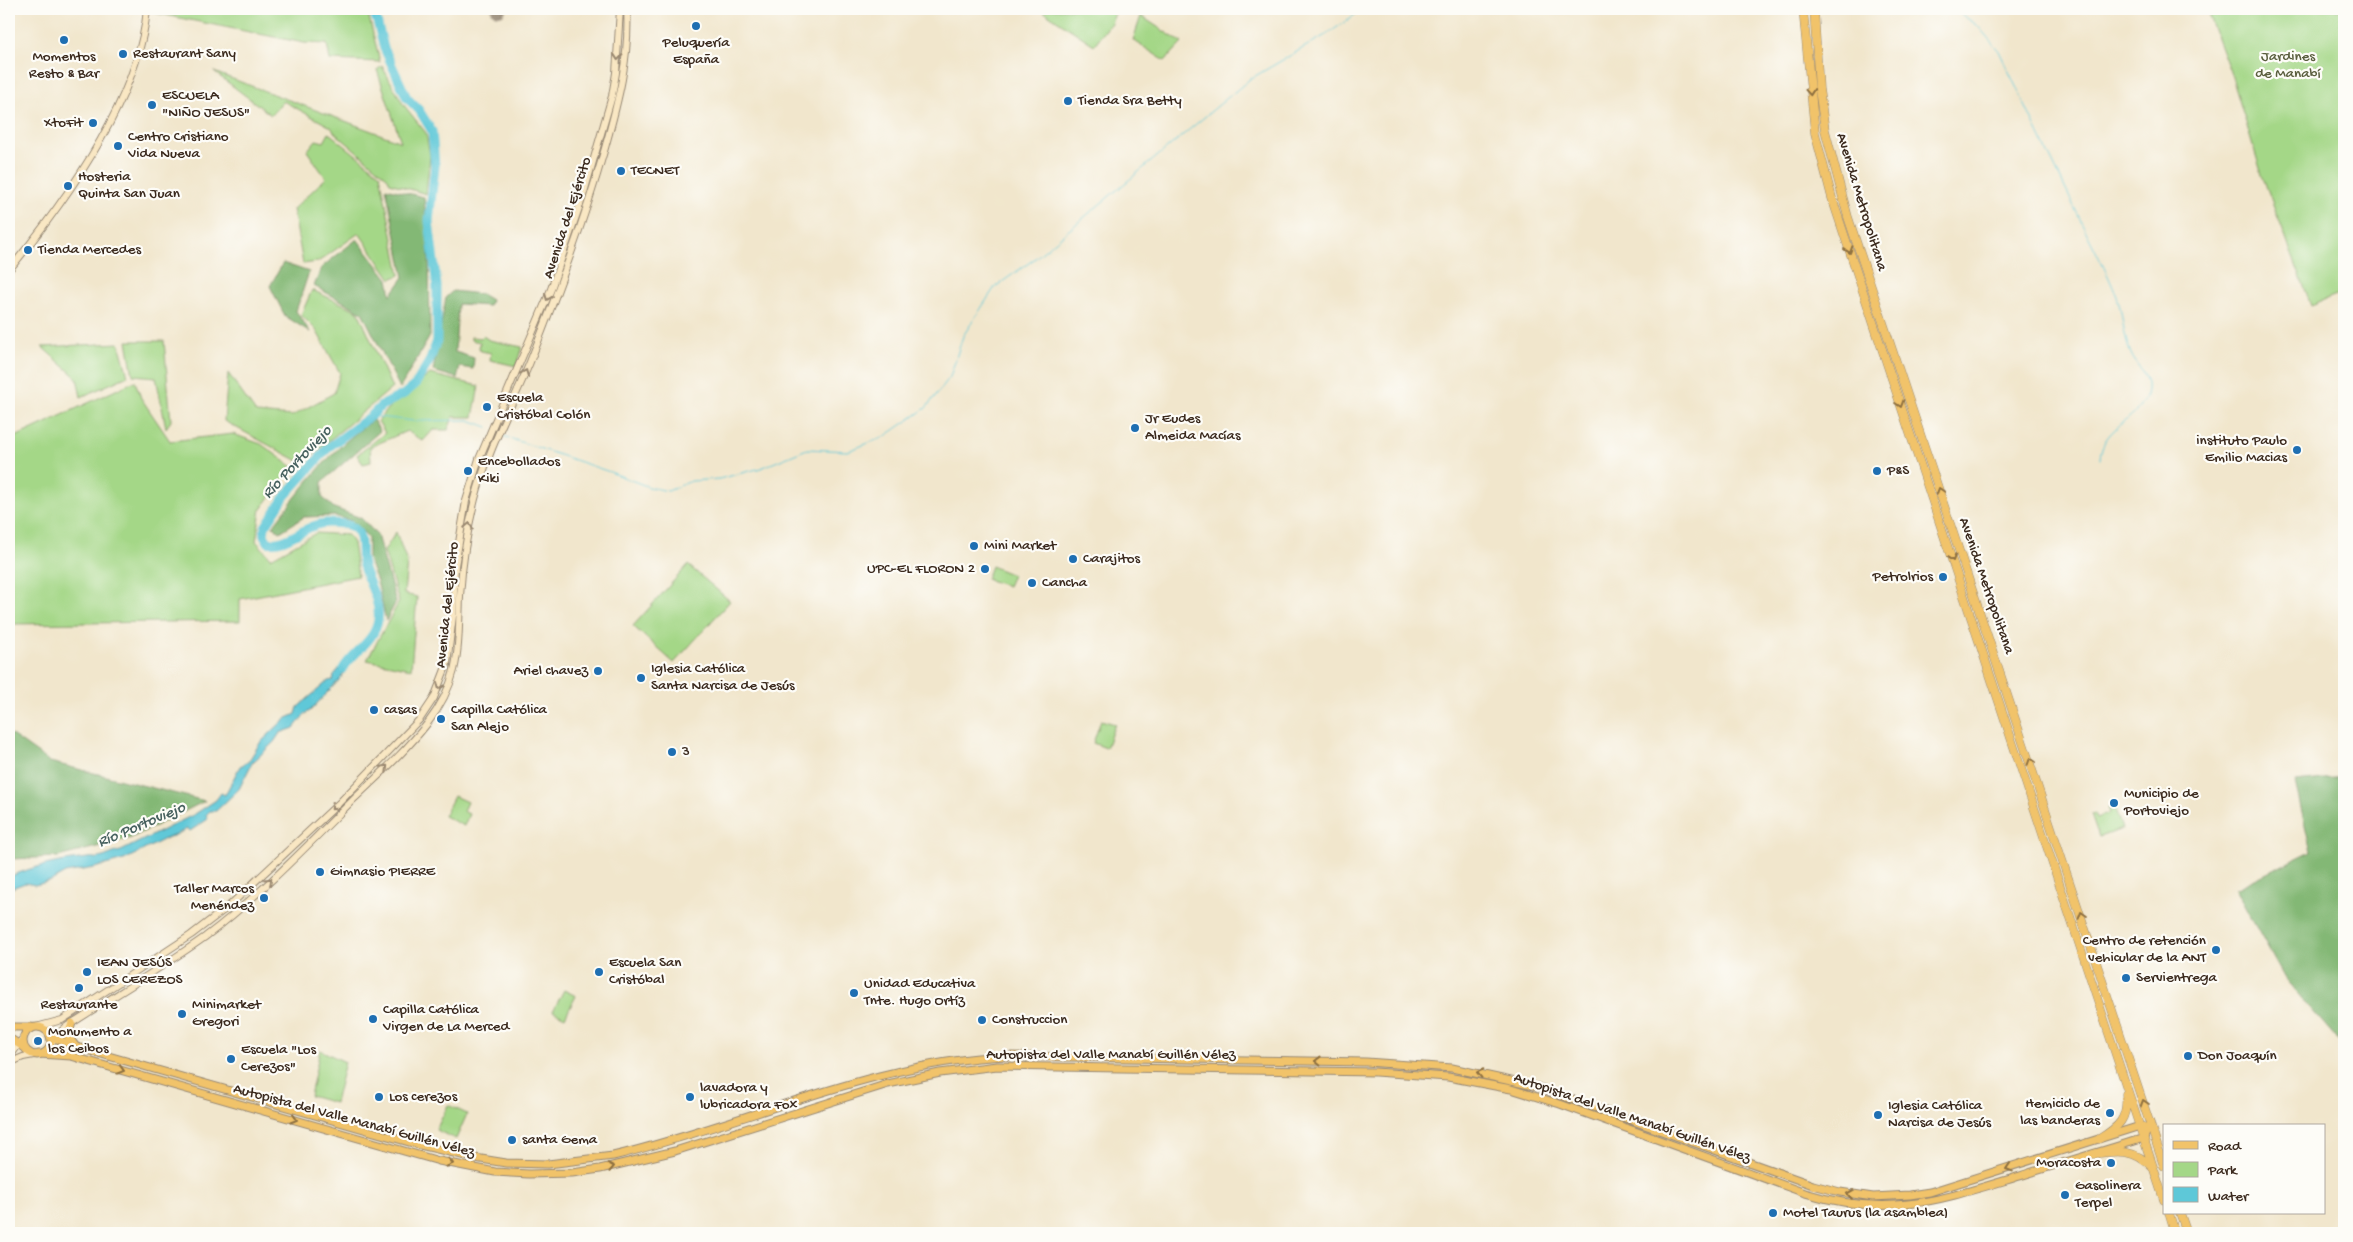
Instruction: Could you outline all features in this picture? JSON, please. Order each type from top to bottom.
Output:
[{"type":"highway","points":[[1803,9],[1815,133],[1832,198],[2124,1078],[2147,1130],[2154,1170],[2163,1197]]},
{"type":"highway","name":"Avenida Metropolitana","points":[[1814,9],[1825,130],[1848,217],[1985,626],[2147,1130],[2163,1164]]},
{"type":"highway","points":[[1808,72],[1819,71]]},
{"type":"highway","points":[[1975,626],[1985,626]]},
{"type":"highway","points":[[2099,1139],[2112,1131],[2126,1115],[2124,1078]]},
{"type":"highway","points":[[2094,1154],[2129,1151],[2143,1158],[2154,1170]]},
{"type":"highway","points":[[2169,1214],[2175,1233]]},
{"type":"highway","points":[[2180,1214],[2187,1233]]},
{"type":"main road","points":[[9,270],[65,197],[101,138],[135,62],[143,38],[147,9]]},
{"type":"main road","name":"Avenida del Ejército","points":[[36,1027],[62,1020],[201,927],[229,906],[339,803],[420,719],[440,686],[449,653],[455,566],[466,501],[479,459],[508,395],[551,289],[583,196],[612,96],[616,73],[620,9]]},
{"type":"main road","name":"Avenida del Ejército","points":[[50,1047],[54,1038],[72,1022],[207,935],[304,848],[408,745],[437,709],[453,680],[459,644],[462,569],[475,500],[490,453],[551,309],[590,199],[622,80],[628,44],[627,9]]},
{"type":"main road","points":[[201,927],[207,935]]},
{"type":"main road","points":[[72,1022],[68,1036],[77,1047]]},
{"type":"main road","points":[[9,1027],[36,1027],[47,1031],[51,1040],[50,1047],[39,1054],[9,1062]]},
{"type":"main road","points":[[9,1058],[29,1029],[36,1027]]},
{"type":"main road","name":"Autopista del Valle Manabí Guillén Vélez","points":[[47,1031],[54,1038],[77,1047],[438,1150],[489,1161],[527,1164],[574,1162],[613,1156],[905,1070],[964,1059],[1015,1056],[1366,1062],[1452,1068],[1538,1087],[1813,1186],[1873,1197],[1910,1195],[1948,1187],[2099,1139],[2147,1130]]},
{"type":"main road","points":[[25,1035],[24,1044],[29,1052]]},
{"type":"main road","points":[[9,1038],[29,1052],[39,1054]]},
{"type":"main road","name":"Autopista del Valle Manabí Guillén Vélez","points":[[39,1054],[71,1056],[439,1161],[486,1170],[529,1174],[572,1173],[630,1163],[888,1084],[948,1072],[1010,1065],[1403,1073],[1469,1080],[1511,1089],[1553,1102],[1805,1193],[1838,1202],[1867,1206],[1901,1206],[1935,1201],[2094,1154],[2147,1130]]},
{"type":"green space","points":[[155,9],[367,9],[380,62],[330,60],[327,44],[304,43],[155,13]]},
{"type":"green space","points":[[1044,9],[1117,9],[1111,23],[1094,45],[1043,11]]},
{"type":"green space","name":"Jardines de Manabí","points":[[2206,9],[2344,9],[2344,292],[2311,305],[2262,175],[2232,77]]},
{"type":"green space","points":[[1141,16],[1182,43],[1165,61],[1133,40]]},
{"type":"green space","points":[[382,66],[403,104],[426,133],[430,156],[426,194],[390,183],[388,178],[334,132],[331,127],[283,101],[271,115],[214,72],[401,142],[377,70]]},
{"type":"green space","points":[[329,133],[380,174],[400,275],[391,279],[359,233],[318,262],[303,264],[293,209],[326,178],[307,151],[316,140],[324,142]]},
{"type":"green space","points":[[386,188],[424,197],[429,259],[430,336],[400,388],[362,312],[314,286],[322,267],[357,239],[388,279],[391,295],[404,277]]},
{"type":"green space","points":[[283,263],[309,272],[296,311],[310,332],[285,316],[270,286]]},
{"type":"green space","points":[[312,290],[358,311],[392,388],[302,463],[224,421],[228,373],[256,413],[292,416],[334,393],[340,373],[316,330],[301,315]]},
{"type":"green space","points":[[453,291],[481,294],[491,300],[489,306],[458,304],[455,352],[474,358],[473,369],[460,367],[457,378],[433,371],[446,297]]},
{"type":"green space","points":[[483,336],[489,340],[522,347],[516,366],[490,360],[491,353],[481,351],[479,348],[480,342],[471,340],[471,337],[481,338]]},
{"type":"green space","points":[[127,341],[164,341],[171,421],[166,428],[156,377],[133,375]]},
{"type":"green space","points":[[119,343],[128,376],[81,397],[77,378],[42,347]]},
{"type":"green space","points":[[430,374],[479,386],[473,417],[453,417],[448,430],[433,430],[423,441],[407,431],[370,447],[371,462],[363,464],[357,455],[385,433],[378,421],[387,409]]},
{"type":"green space","points":[[135,381],[141,398],[170,441],[233,434],[261,444],[293,467],[261,509],[256,541],[271,558],[316,533],[348,535],[353,543],[358,576],[240,599],[240,621],[11,624],[9,618],[9,440]]},
{"type":"green space","points":[[373,420],[380,431],[322,482],[322,497],[334,508],[361,518],[377,535],[396,602],[386,621],[377,581],[368,559],[368,537],[352,521],[335,516],[304,517],[280,532],[273,526],[331,456]]},
{"type":"green space","points":[[396,532],[407,562],[404,594],[417,597],[411,669],[367,660],[399,602],[384,551]]},
{"type":"green space","points":[[688,565],[730,601],[674,663],[633,626]]},
{"type":"green space","points":[[991,566],[1013,575],[1008,586],[986,579]]},
{"type":"green space","points":[[1101,720],[1115,724],[1106,748],[1093,743]]},
{"type":"green space","points":[[9,733],[50,762],[205,801],[131,838],[58,857],[11,859],[9,856]]},
{"type":"green space","points":[[2344,777],[2344,1047],[2285,979],[2235,889],[2311,851],[2295,782]]},
{"type":"green space","points":[[454,796],[467,802],[463,811],[469,814],[464,826],[444,816]]},
{"type":"green space","points":[[2114,806],[2122,829],[2099,837],[2091,814],[2095,813],[2097,818],[2110,813],[2108,808]]},
{"type":"green space","points":[[564,990],[576,996],[565,1017],[553,1011]]},
{"type":"green space","points":[[320,1050],[345,1062],[335,1103],[310,1096]]},
{"type":"green space","points":[[448,1105],[467,1114],[456,1139],[436,1130]]},
{"type":"water","points":[[358,646],[341,678],[305,714],[294,728],[280,733],[274,742],[252,763],[239,789],[216,811],[210,811],[206,815],[208,819],[190,831],[187,829],[124,860],[65,873],[51,881],[35,885],[25,883],[9,889],[9,877],[47,864],[104,857],[121,851],[195,814],[216,800],[221,793],[225,795],[240,766],[248,762],[260,743],[285,719],[296,714],[298,707],[328,681],[333,680],[334,675]]},
{"type":"waterway","name":"Río Portoviejo","points":[[343,669],[373,635],[378,620],[377,604],[364,568],[357,531],[349,525],[328,523],[312,527],[283,541],[268,542],[264,535],[265,527],[285,496],[329,447],[371,416],[381,406],[404,394],[415,385],[430,360],[437,341],[437,286],[429,221],[435,166],[432,131],[419,110],[407,98],[384,48],[377,21],[371,9]]},
{"type":"waterway","points":[[503,436],[649,487],[668,491],[691,481],[719,479],[761,468],[807,449],[848,451],[884,437],[926,408],[950,377],[963,336],[995,287],[1033,260],[1250,79],[1329,33],[1363,9]]},
{"type":"waterway","points":[[1953,9],[1977,25],[1999,51],[2112,284],[2119,301],[2129,348],[2146,380],[2147,390],[2144,400],[2138,409],[2107,438],[2102,447],[2100,459]]},
{"type":"waterway","points":[[371,416],[413,421],[469,420],[488,427]]},
{"type":"place","name":"Peluquería España","points":[[696,26]]},
{"type":"place","name":"Momentos Resto & Bar","points":[[64,40]]},
{"type":"place","name":"Restaurant Sany","points":[[123,54]]},
{"type":"place","name":"Tienda Sra Betty","points":[[1068,101]]},
{"type":"place","name":"ESCUELA \"NIÑO JESUS\"","points":[[152,105]]},
{"type":"place","name":"XtoFit","points":[[93,123]]},
{"type":"place","name":"Centro Cristiano Vida Nueva","points":[[118,146]]},
{"type":"place","name":"TECNET","points":[[621,171]]},
{"type":"place","name":"Hosteria Quinta San Juan","points":[[68,186]]},
{"type":"place","name":"Tienda Mercedes","points":[[28,250]]},
{"type":"place","name":"Escuela Cristóbal Colón","points":[[487,407]]},
{"type":"place","name":"Jr Eudes Almeida Macías","points":[[1135,428]]},
{"type":"place","name":"instituto Paulo Emilio Macias","points":[[2297,450]]},
{"type":"place","name":"Encebollados Kiki","points":[[468,471]]},
{"type":"place","name":"P&S","points":[[1877,471]]},
{"type":"place","name":"Mini Market","points":[[974,546]]},
{"type":"place","name":"Carajitos","points":[[1073,559]]},
{"type":"place","name":"UPC-EL FLORON 2","points":[[985,569]]},
{"type":"place","name":"Petrolrios","points":[[1943,577]]},
{"type":"place","name":"Cancha","points":[[1032,583]]},
{"type":"place","name":"Ariel chavez","points":[[598,671]]},
{"type":"place","name":"Iglesia Católica Santa Narcisa de Jesús","points":[[641,678]]},
{"type":"place","name":"casas","points":[[374,710]]},
{"type":"place","name":"Capilla Católica San Alejo","points":[[441,719]]},
{"type":"place","name":"3","points":[[672,752]]},
{"type":"place","name":"Municipio de Portoviejo","points":[[2114,803]]},
{"type":"place","name":"Gimnasio PIERRE","points":[[320,872]]},
{"type":"place","name":"Taller Marcos Menéndez","points":[[264,898]]},
{"type":"place","name":"Centro de retención vehicular de la ANT","points":[[2216,950]]},
{"type":"place","name":"IEAN JESÚS LOS CEREZOS","points":[[87,972]]},
{"type":"place","name":"Escuela San Cristóbal","points":[[599,972]]},
{"type":"place","name":"Servientrega","points":[[2126,978]]},
{"type":"place","name":"Restaurante","points":[[79,988]]},
{"type":"place","name":"Unidad Educativa Tnte. Hugo Ortíz","points":[[854,993]]},
{"type":"place","name":"Minimarket Gregori","points":[[182,1014]]},
{"type":"place","name":"Capilla Católica Virgen de La Merced","points":[[373,1019]]},
{"type":"place","name":"Construccion","points":[[982,1020]]},
{"type":"place","name":"Monumento a los Ceibos","points":[[38,1041]]},
{"type":"place","name":"Don Joaquín","points":[[2188,1056]]},
{"type":"place","name":"Escuela \"Los Cerezos\"","points":[[231,1059]]},
{"type":"place","name":"Los cerezos","points":[[379,1097]]},
{"type":"place","name":"lavadora y lubricadora Fox","points":[[690,1097]]},
{"type":"place","name":"Hemiciclo de las banderas","points":[[2110,1113]]},
{"type":"place","name":"Iglesia Católica Narcisa de Jesús","points":[[1878,1115]]},
{"type":"place","name":"santa Gema","points":[[512,1140]]},
{"type":"place","name":"Moracosta","points":[[2111,1163]]},
{"type":"place","name":"Gasolinera Terpel","points":[[2065,1195]]},
{"type":"place","name":"Motel Taurus (la asamblea)","points":[[1773,1213]]}]
